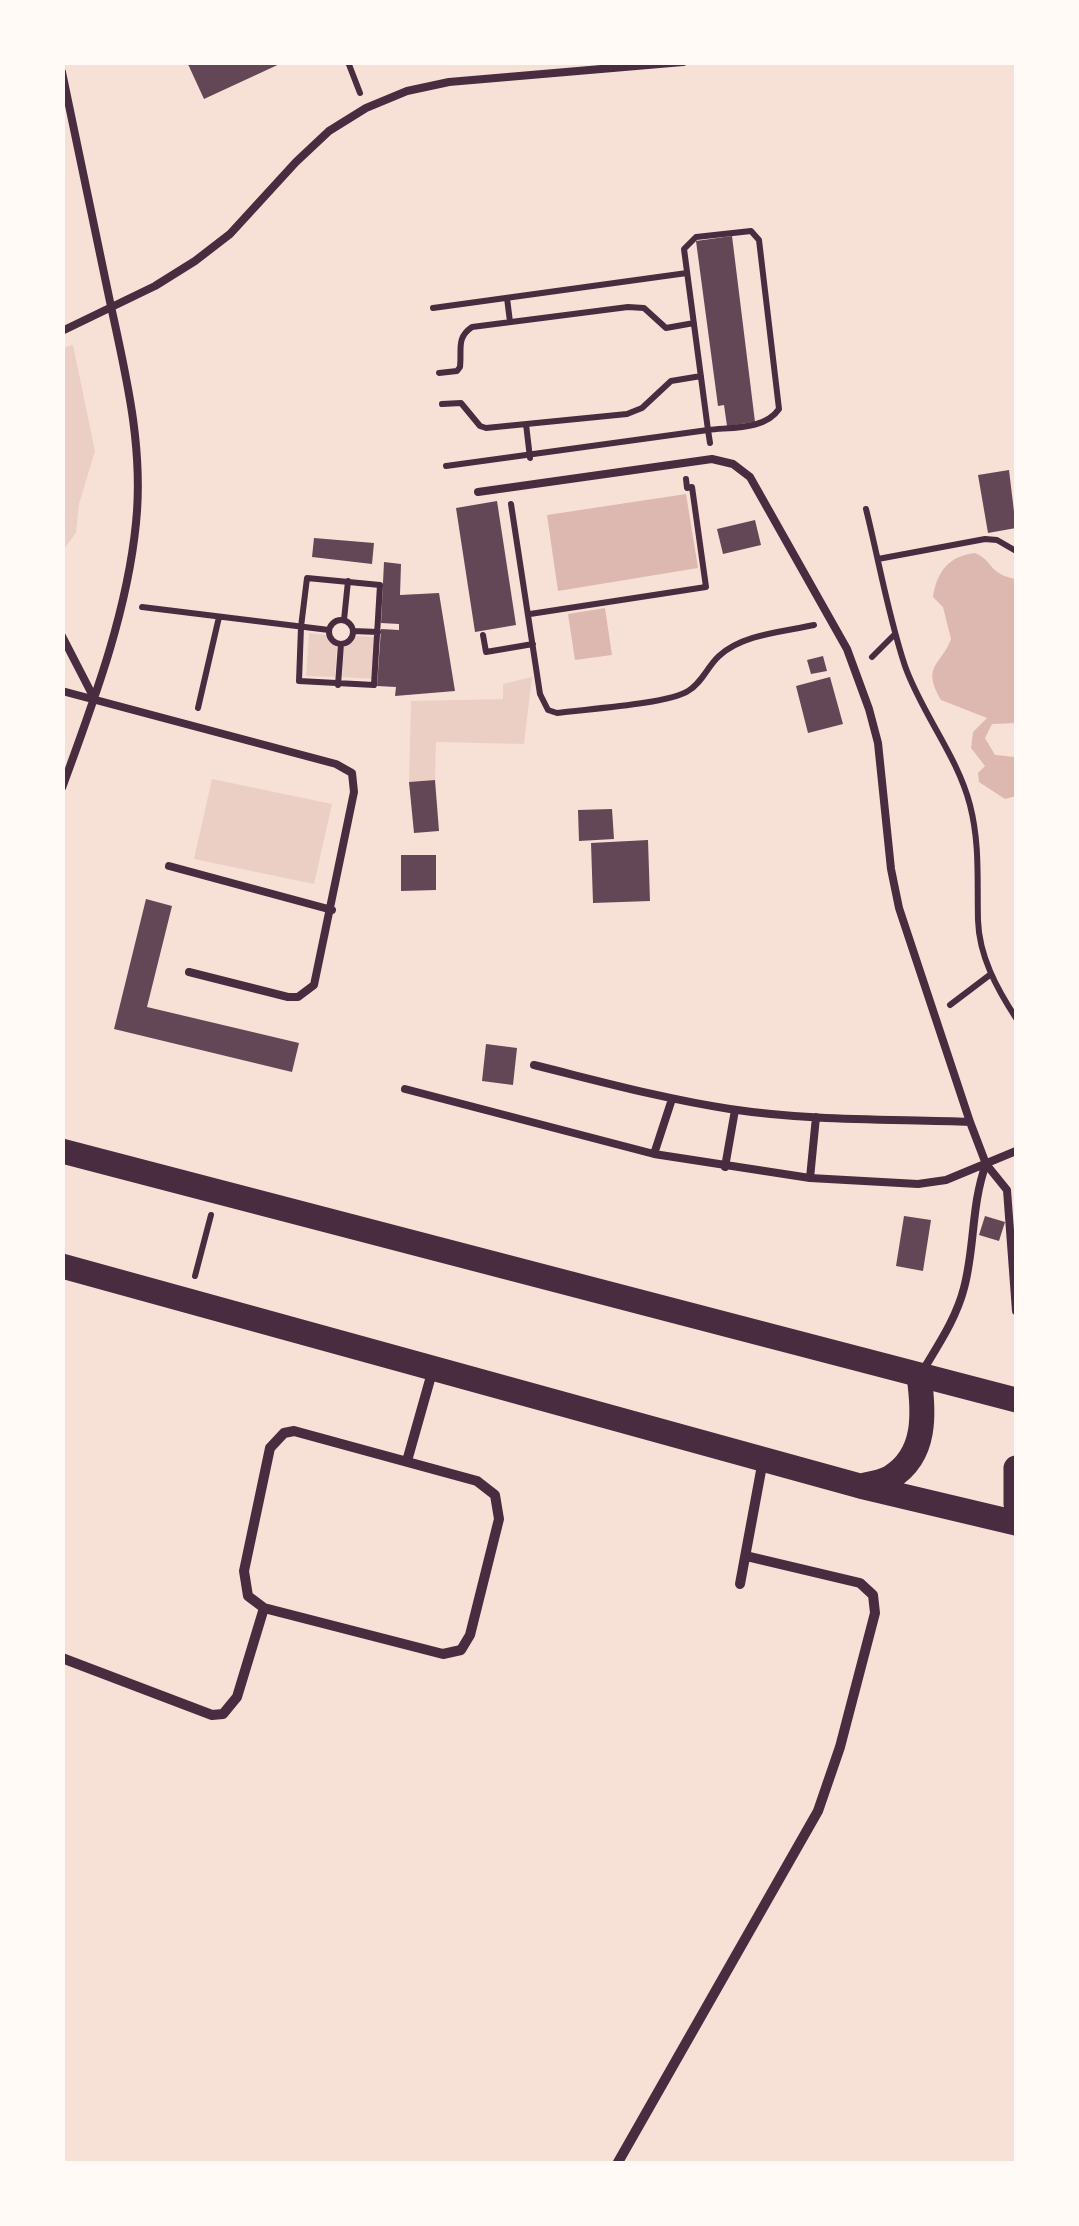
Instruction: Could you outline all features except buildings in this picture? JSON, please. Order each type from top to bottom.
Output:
[{"type":"main road","points":[[62,1151],[1016,1400]]},
{"type":"main road","points":[[62,1266],[860,1486],[1016,1524]]},
{"type":"main road","points":[[860,1486],[890,1478],[912,1458],[922,1430],[919,1376]]},
{"type":"main road","points":[[1016,1468],[1016,1504]]},
{"type":"street","points":[[407,1461],[433,1368]]},
{"type":"street","points":[[304,1432],[477,1481],[495,1495],[499,1507],[470,1634],[461,1650],[443,1654],[264,1608],[248,1596],[244,1571],[270,1448],[284,1434],[304,1432]]},
{"type":"street","points":[[740,1584],[764,1459]]},
{"type":"street","points":[[618,2164],[818,1811],[840,1747],[874,1613],[873,1596],[860,1583],[746,1556]]},
{"type":"street","points":[[62,1658],[212,1716],[223,1714],[237,1697],[264,1608]]},
{"type":"lane","points":[[62,331],[155,286],[218,243],[318,142],[366,108],[407,91],[449,82],[683,62]]},
{"type":"lane","points":[[62,72],[129,383],[138,454],[136,524],[120,605],[95,700],[62,788]]},
{"type":"lane","points":[[478,492],[712,459],[732,464],[750,478],[857,672],[878,744],[899,908],[933,1018],[986,1164],[1008,1190],[1016,1312]]},
{"type":"lane","points":[[62,636],[95,700]]},
{"type":"lane","points":[[62,691],[345,767],[352,774],[354,792],[314,985],[298,997],[189,972]]},
{"type":"lane","points":[[169,866],[332,910]]},
{"type":"lane","points":[[534,1066],[735,1110],[970,1122]]},
{"type":"lane","points":[[405,1089],[654,1154],[810,1178],[918,1184],[946,1180],[1016,1151]]},
{"type":"lane","points":[[654,1154],[672,1099]]},
{"type":"lane","points":[[725,1167],[735,1110]]},
{"type":"lane","points":[[810,1178],[816,1117]]},
{"type":"lane","points":[[919,1376],[949,1329],[960,1303],[976,1197],[986,1164]]},
{"type":"path","points":[[446,466],[762,423],[773,419],[780,409],[758,236],[751,231],[690,240],[684,249],[708,430]]},
{"type":"path","points":[[434,308],[687,273]]},
{"type":"path","points":[[507,298],[510,322]]},
{"type":"path","points":[[439,373],[460,367],[459,344],[472,327],[628,307],[644,308],[666,328],[694,323]]},
{"type":"path","points":[[442,404],[461,403],[480,426],[626,414],[642,408],[671,381],[701,376]]},
{"type":"path","points":[[526,424],[533,484]]},
{"type":"path","points":[[529,614],[706,586],[692,487],[687,488],[683,463]]},
{"type":"path","points":[[508,488],[542,703],[558,713],[677,696],[696,686],[720,655],[743,641],[832,621]]},
{"type":"path","points":[[866,509],[896,633],[916,690],[960,773],[970,804],[979,864],[978,922],[990,974],[1016,1018]]},
{"type":"path","points":[[878,559],[985,539],[998,540],[1016,550]]},
{"type":"path","points":[[307,578],[348,581],[380,585],[374,685],[299,682],[300,627],[307,578]]},
{"type":"path","points":[[348,581],[344,620],[354,631],[378,632]]},
{"type":"path","points":[[120,605],[329,630]]},
{"type":"path","points":[[194,726],[219,617]]},
{"type":"path","points":[[344,620],[333,623],[329,630],[331,638],[341,644],[348,642],[354,631]]},
{"type":"path","points":[[857,672],[896,633]]},
{"type":"path","points":[[483,635],[486,652],[533,644]]},
{"type":"path","points":[[338,685],[341,644]]},
{"type":"path","points":[[933,1018],[990,974]]},
{"type":"path","points":[[189,1300],[218,1190]]},
{"type":"shaded area","points":[[73,345],[95,451],[79,504],[76,533],[63,550],[63,348]]},
{"type":"shaded area","points":[[686,494],[698,568],[558,591],[547,515]]},
{"type":"shaded area","points":[[975,553],[1000,574],[1016,579],[1016,723],[992,724],[985,738],[995,755],[1016,757],[1016,796],[1005,799],[979,782],[978,773],[985,766],[971,748],[973,732],[987,718],[941,700],[933,679],[935,666],[951,639],[943,607],[933,597],[938,580],[951,561]]},
{"type":"shaded area","points":[[605,608],[612,655],[575,660],[568,614]]},
{"type":"shaded area","points":[[309,633],[327,635],[337,647],[335,677],[306,676]]},
{"type":"shaded area","points":[[355,636],[376,637],[373,679],[342,677],[344,647]]},
{"type":"shaded area","points":[[532,677],[524,744],[436,742],[435,780],[409,782],[411,701],[503,699],[503,684]]},
{"type":"shaded area","points":[[212,779],[332,804],[314,884],[194,859]]}]
